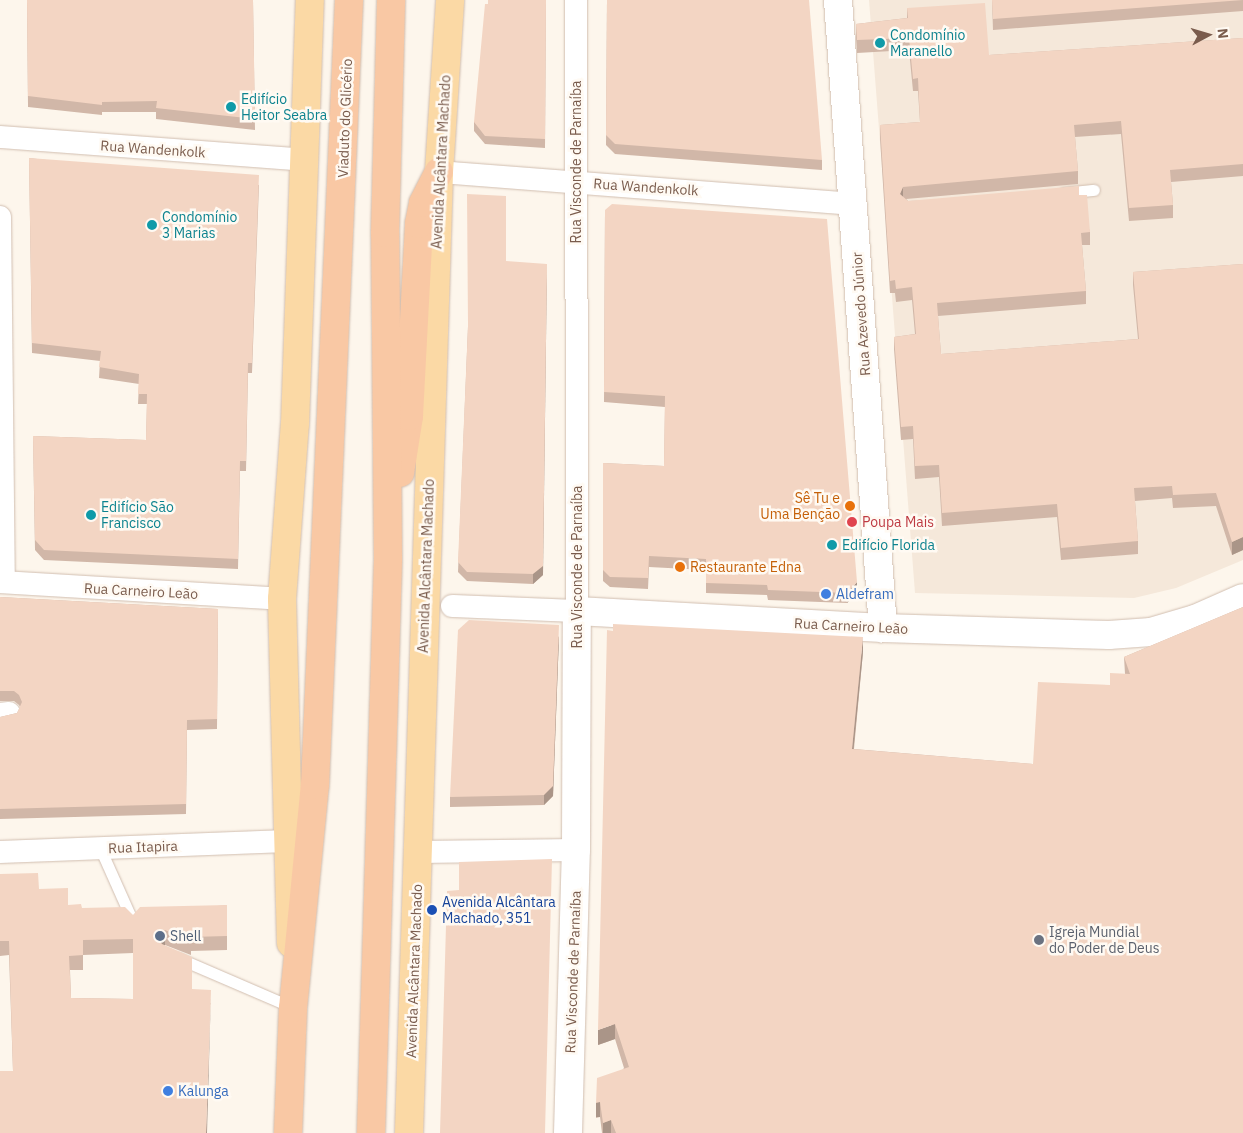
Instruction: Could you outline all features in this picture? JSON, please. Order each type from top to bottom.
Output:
[{"type":"highway","name":"Viaduto do Glicério","points":[[293,1008],[315,785],[349,0]]},
{"type":"highway","points":[[371,1133],[388,559],[385,232],[391,0]]},
{"type":"highway","points":[[388,559],[409,416],[419,224],[423,203],[439,172]]},
{"type":"highway","points":[[288,1133],[293,1008]]},
{"type":"main road","points":[[293,1008],[287,841],[282,599],[295,424],[306,160],[310,0]]},
{"type":"main road","name":"Avenida Alcântara Machado","points":[[409,1133],[439,172],[450,0]]},
{"type":"street","name":"Rua Visconde de Parnaíba","points":[[568,1133],[576,850],[576,0]]},
{"type":"street","name":"Rua Azevedo Júnior","points":[[838,0],[882,628]]},
{"type":"street","name":"Rua Wandenkolk","points":[[0,137],[306,160]]},
{"type":"street","name":"Rua Wandenkolk","points":[[439,172],[853,204]]},
{"type":"street","points":[[0,217],[2,582]]},
{"type":"street","name":"Rua Carneiro Leão","points":[[2,582],[282,599]]},
{"type":"street","name":"Rua Carneiro Leão","points":[[452,606],[882,628],[1109,635],[1151,632],[1195,619],[1243,598]]},
{"type":"street","name":"Rua Itapira","points":[[0,852],[287,841]]},
{"type":"street","points":[[417,852],[576,850]]},
{"type":"lane","points":[[1055,193],[1094,190]]},
{"type":"lane","points":[[100,848],[133,922]]},
{"type":"lane","points":[[165,952],[293,1008]]},
{"type":"shaded area","points":[[869,0],[1243,0],[1243,560],[1176,588],[1134,598],[915,593]]},
{"type":"building","points":[[27,0],[253,0],[255,119],[156,108],[157,101],[102,102],[102,105],[28,96]]},
{"type":"building","points":[[488,0],[546,0],[545,139],[485,136],[474,122],[485,4],[488,4]]},
{"type":"building","points":[[607,0],[809,0],[822,160],[615,144],[606,135]]},
{"type":"building","points":[[992,0],[1243,0],[993,19]]},
{"type":"building","points":[[985,3],[989,55],[1243,38],[1243,164],[1170,170],[1173,205],[1129,208],[1121,121],[1074,125],[1078,171],[903,187],[900,194],[908,201],[1079,186],[1079,195],[1087,195],[1090,232],[1081,233],[1086,291],[937,303],[941,354],[1139,339],[1133,272],[1243,264],[1243,537],[1232,542],[1216,493],[1173,495],[1172,486],[1134,488],[1138,541],[1061,548],[1057,504],[942,513],[939,465],[915,466],[913,426],[901,427],[894,337],[916,334],[912,287],[896,289],[895,280],[890,281],[880,125],[920,122],[918,78],[913,79],[909,38],[857,40],[856,24],[908,18],[907,8]]},
{"type":"building","points":[[29,158],[259,175],[252,363],[248,363],[246,461],[240,461],[238,559],[44,550],[35,540],[33,436],[146,440],[147,394],[138,394],[139,374],[99,367],[101,351],[32,343]]},
{"type":"building","points":[[467,194],[506,196],[506,261],[547,264],[543,566],[533,574],[467,572],[458,562],[468,326]]},
{"type":"building","points":[[612,204],[827,219],[857,582],[847,593],[768,590],[767,585],[706,583],[706,559],[649,556],[648,578],[610,577],[603,570],[603,463],[664,466],[665,396],[604,392],[605,210]]},
{"type":"building","points":[[0,597],[218,609],[217,719],[187,720],[186,804],[0,809],[0,717],[17,713],[22,702],[19,695],[14,691],[0,691]]},
{"type":"building","points":[[1243,607],[1243,1133],[616,1133],[611,1120],[603,1123],[600,1102],[596,1103],[597,1078],[629,1067],[615,1024],[598,1030],[607,630],[613,631],[613,624],[863,637],[852,749],[1033,764],[1038,682],[1110,685],[1110,673],[1130,674],[1124,657]]},
{"type":"building","points":[[469,620],[559,625],[553,786],[544,795],[450,797],[458,630]]},
{"type":"building","points":[[552,859],[545,1133],[440,1133],[447,891],[459,890],[459,862]]},
{"type":"building","points":[[38,873],[39,889],[68,888],[68,905],[81,904],[82,908],[125,907],[133,915],[140,907],[227,905],[227,936],[191,937],[191,941],[165,930],[158,938],[162,944],[192,957],[192,989],[211,990],[206,1133],[0,1133],[0,1071],[13,1071],[9,941],[0,941],[0,874]],"holes":[[[133,939],[133,999],[71,998],[69,956],[83,955],[83,940]]]},
{"type":"place","name":"Condomínio Maranello","points":[[880,43]]},
{"type":"place","name":"Edifício Heitor Seabra","points":[[231,107]]},
{"type":"place","name":"Condomínio 3 Marias","points":[[152,225]]},
{"type":"place","name":"Sê Tu e Uma Benção","points":[[850,506]]},
{"type":"place","name":"Edifício São Francisco","points":[[91,515]]},
{"type":"place","name":"Poupa Mais","points":[[852,522]]},
{"type":"place","name":"Edifício Florida","points":[[832,545]]},
{"type":"place","name":"Restaurante Edna","points":[[680,567]]},
{"type":"place","name":"Aldefram","points":[[826,594]]},
{"type":"place","name":"Avenida Alcântara Machado, 351","points":[[432,910]]},
{"type":"place","name":"Shell","points":[[160,936]]},
{"type":"place","name":"Igreja Mundial do Poder de Deus","points":[[1039,940]]},
{"type":"place","name":"Kalunga","points":[[168,1091]]}]
